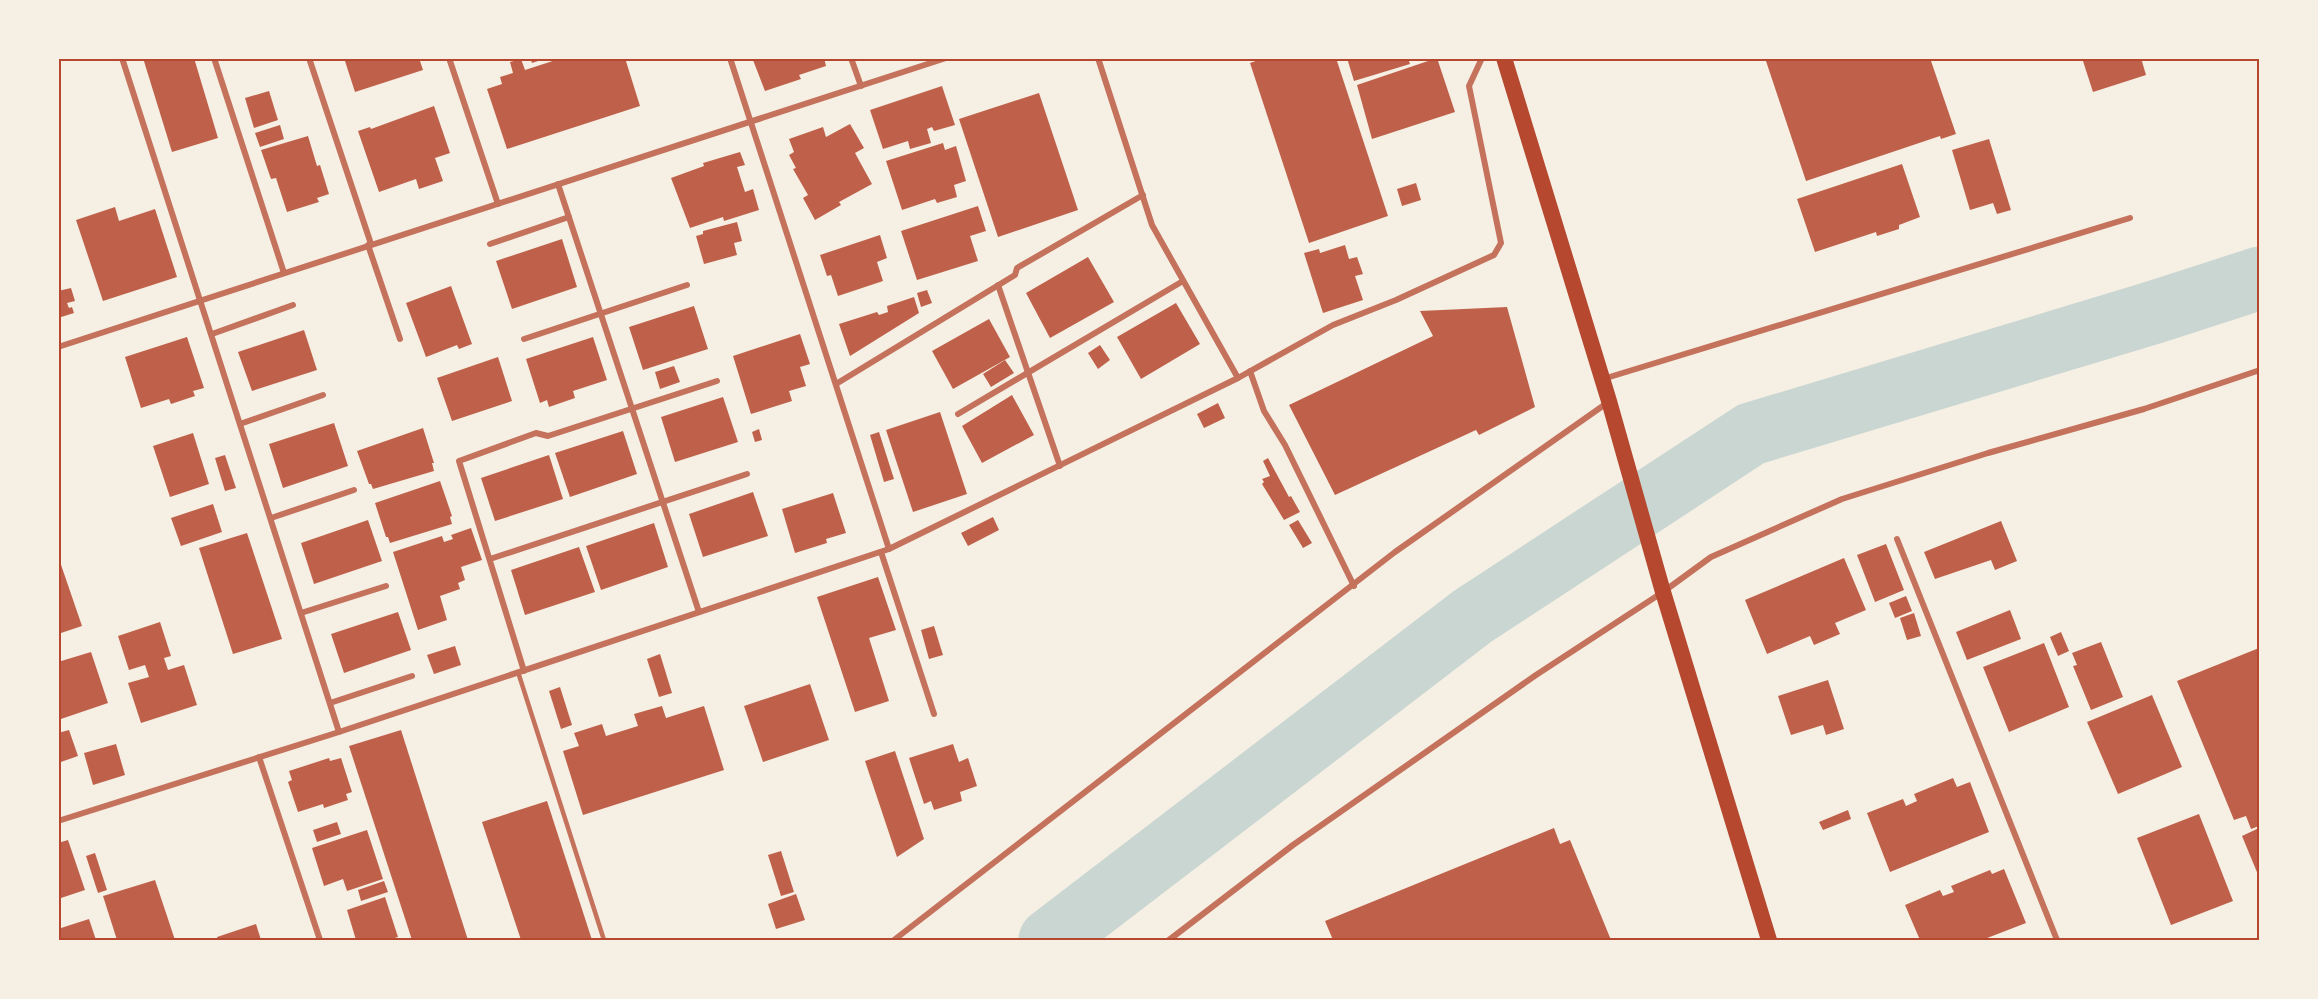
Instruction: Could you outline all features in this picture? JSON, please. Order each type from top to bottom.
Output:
[{"type":"highway","points":[[1504,58],[1610,401],[1663,592],[1769,940]]},
{"type":"street","points":[[122,58],[339,732]]},
{"type":"street","points":[[214,58],[284,273]]},
{"type":"street","points":[[309,58],[400,339]]},
{"type":"street","points":[[449,58],[498,204]]},
{"type":"street","points":[[730,58],[889,549]]},
{"type":"street","points":[[851,58],[861,86]]},
{"type":"street","points":[[58,347],[946,58]]},
{"type":"street","points":[[1098,58],[1152,225],[1238,378]]},
{"type":"street","points":[[58,821],[339,732],[889,549],[1238,378],[1333,325],[1396,300],[1494,255],[1501,243],[1469,86],[1482,58]]},
{"type":"street","points":[[558,184],[699,612]]},
{"type":"street","points":[[836,384],[1015,275],[1017,268],[1143,195]]},
{"type":"street","points":[[489,244],[569,217]]},
{"type":"street","points":[[1602,379],[2130,218]]},
{"type":"street","points":[[957,414],[1183,281]]},
{"type":"street","points":[[524,339],[687,285]]},
{"type":"street","points":[[998,285],[1060,466]]},
{"type":"street","points":[[212,334],[293,305]]},
{"type":"street","points":[[1169,940],[1293,844],[1711,557],[1842,499],[1988,453],[2144,409],[2259,370]]},
{"type":"street","points":[[1250,371],[1264,411],[1285,445],[1354,586]]},
{"type":"street","points":[[521,671],[490,559],[459,460],[536,433],[548,436],[717,381]]},
{"type":"street","points":[[240,424],[323,395]]},
{"type":"street","points":[[894,940],[1395,552],[1610,401]]},
{"type":"street","points":[[490,559],[747,474]]},
{"type":"street","points":[[271,518],[354,490]]},
{"type":"street","points":[[1897,539],[2057,940]]},
{"type":"street","points":[[881,552],[934,714]]},
{"type":"street","points":[[301,613],[386,586]]},
{"type":"street","points":[[330,703],[412,676]]},
{"type":"street","points":[[259,757],[320,940]]},
{"type":"lane","points":[[521,671],[604,940]]},
{"type":"building","points":[[143,58],[194,58],[218,138],[172,152]]},
{"type":"building","points":[[344,58],[419,58],[423,70],[355,92]]},
{"type":"building","points":[[530,58],[544,58],[544,59],[532,63]]},
{"type":"building","points":[[562,58],[625,58],[640,106],[507,149],[487,89],[502,84],[500,77],[513,73],[510,62],[521,59],[525,70]]},
{"type":"building","points":[[759,58],[824,58],[826,66],[799,75],[801,79],[765,91],[753,60]]},
{"type":"building","points":[[1264,58],[1336,58],[1388,216],[1309,243],[1250,63]]},
{"type":"building","points":[[1347,58],[1408,58],[1410,64],[1354,81]]},
{"type":"building","points":[[1437,58],[1455,112],[1372,139],[1357,85]]},
{"type":"building","points":[[1765,58],[1930,58],[1956,134],[1941,139],[1940,136],[1806,181]]},
{"type":"building","points":[[2082,58],[2141,58],[2146,75],[2093,92]]},
{"type":"building","points":[[942,86],[955,125],[934,131],[932,127],[927,129],[931,143],[910,149],[908,141],[883,149],[870,110]]},
{"type":"building","points":[[269,91],[278,120],[254,128],[245,98]]},
{"type":"building","points":[[1039,93],[1078,210],[998,237],[959,119]]},
{"type":"building","points":[[434,106],[450,153],[435,158],[443,181],[419,189],[416,179],[379,192],[358,131],[370,127],[371,129]]},
{"type":"building","points":[[850,124],[864,148],[855,153],[872,184],[839,202],[841,205],[815,220],[803,198],[808,195],[793,169],[796,168],[789,155],[794,152],[789,139],[823,127],[826,137]]},
{"type":"building","points":[[280,125],[284,139],[260,147],[255,133]]},
{"type":"building","points":[[308,136],[329,194],[317,198],[319,202],[287,212],[276,178],[271,179],[261,150]]},
{"type":"building","points":[[1989,139],[2011,210],[1997,214],[1993,203],[1970,210],[1952,150]]},
{"type":"building","points":[[943,143],[945,150],[956,146],[966,181],[954,185],[957,197],[937,203],[935,199],[902,210],[886,161]]},
{"type":"building","points":[[740,152],[745,165],[737,167],[745,192],[753,189],[759,210],[724,221],[723,217],[690,228],[671,178],[704,166],[703,163]]},
{"type":"building","points":[[1902,164],[1920,217],[1899,225],[1899,229],[1877,236],[1876,232],[1815,252],[1797,199]]},
{"type":"building","points":[[1416,183],[1421,200],[1402,206],[1397,189]]},
{"type":"building","points":[[978,206],[986,231],[970,236],[978,261],[917,280],[901,231]]},
{"type":"building","points":[[115,207],[119,221],[155,209],[177,277],[103,301],[76,220]]},
{"type":"building","points":[[737,222],[742,241],[734,243],[737,255],[704,264],[696,236],[703,234],[703,231]]},
{"type":"building","points":[[880,235],[887,258],[877,262],[883,281],[838,296],[831,275],[827,276],[820,255]]},
{"type":"building","points":[[562,239],[577,287],[512,309],[496,261]]},
{"type":"building","points":[[1345,245],[1349,259],[1357,257],[1363,274],[1355,276],[1363,300],[1323,313],[1304,253],[1319,249],[1320,253]]},
{"type":"building","points":[[1088,257],[1114,302],[1050,338],[1026,293]]},
{"type":"building","points":[[451,286],[472,344],[459,349],[457,345],[426,357],[406,303]]},
{"type":"building","points":[[71,288],[75,301],[67,303],[69,308],[72,307],[74,313],[58,318],[58,291]]},
{"type":"building","points":[[927,290],[932,303],[921,307],[917,293]]},
{"type":"building","points":[[914,297],[919,313],[850,356],[839,324],[877,312],[879,315],[888,312],[887,306]]},
{"type":"building","points":[[1176,303],[1200,344],[1141,379],[1117,337]]},
{"type":"building","points":[[694,306],[708,349],[643,370],[629,327]]},
{"type":"building","points":[[1507,307],[1535,407],[1479,435],[1476,430],[1335,495],[1289,405],[1433,336],[1420,311]]},
{"type":"building","points":[[989,319],[1010,357],[953,389],[932,351]]},
{"type":"building","points":[[304,330],[317,370],[252,391],[238,352]]},
{"type":"building","points":[[800,334],[810,364],[800,367],[806,386],[789,391],[792,401],[751,414],[733,356]]},
{"type":"building","points":[[187,337],[204,388],[193,391],[195,396],[171,404],[169,399],[141,408],[125,357]]},
{"type":"building","points":[[593,337],[607,380],[573,391],[575,398],[549,407],[547,400],[540,403],[526,359]]},
{"type":"building","points":[[1100,345],[1110,360],[1098,369],[1088,353]]},
{"type":"building","points":[[498,357],[512,401],[452,421],[437,378]]},
{"type":"building","points":[[1005,360],[1014,373],[991,387],[983,374]]},
{"type":"building","points":[[674,366],[680,382],[660,389],[655,372]]},
{"type":"building","points":[[1012,395],[1034,435],[982,463],[962,426]]},
{"type":"building","points":[[723,397],[738,442],[675,462],[661,417]]},
{"type":"building","points":[[1218,403],[1225,418],[1204,428],[1197,414]]},
{"type":"building","points":[[940,412],[967,494],[913,512],[886,430]]},
{"type":"building","points":[[334,423],[348,466],[283,488],[269,444]]},
{"type":"building","points":[[423,428],[434,463],[432,463],[434,471],[373,489],[357,451]]},
{"type":"building","points":[[759,429],[762,440],[755,442],[752,432]]},
{"type":"building","points":[[623,431],[637,474],[570,497],[555,453]]},
{"type":"building","points":[[879,432],[894,479],[884,482],[870,435]]},
{"type":"building","points":[[193,433],[209,484],[170,497],[153,446]]},
{"type":"building","points":[[225,455],[236,488],[225,491],[215,458]]},
{"type":"building","points":[[549,455],[563,499],[495,521],[481,478]]},
{"type":"building","points":[[1268,458],[1289,497],[1291,496],[1300,512],[1284,520],[1262,484],[1264,482],[1262,479],[1270,476],[1263,461]]},
{"type":"building","points":[[440,481],[452,516],[450,517],[452,524],[390,543],[375,503]]},
{"type":"building","points":[[753,492],[768,536],[703,557],[689,514]]},
{"type":"building","points":[[833,493],[846,533],[826,539],[827,543],[795,553],[782,509]]},
{"type":"building","points":[[213,504],[222,532],[181,546],[171,518]]},
{"type":"building","points":[[993,517],[999,530],[968,546],[961,533]]},
{"type":"building","points":[[368,520],[382,561],[314,584],[301,543]]},
{"type":"building","points":[[1298,520],[1312,543],[1303,548],[1289,525]]},
{"type":"building","points":[[2001,521],[2017,561],[1995,570],[1991,560],[1935,579],[1924,552]]},
{"type":"building","points":[[654,523],[668,567],[601,590],[586,546]]},
{"type":"building","points":[[471,528],[482,560],[461,567],[465,580],[458,583],[460,589],[440,596],[447,620],[418,630],[393,552],[442,536],[444,542],[453,539],[451,535]]},
{"type":"building","points":[[247,533],[282,639],[233,654],[199,548]]},
{"type":"building","points":[[1886,544],[1904,590],[1875,602],[1857,555]]},
{"type":"building","points":[[579,547],[595,592],[525,615],[511,570]]},
{"type":"building","points":[[58,556],[82,626],[58,634]]},
{"type":"building","points":[[1844,558],[1866,610],[1835,623],[1840,634],[1814,645],[1810,636],[1767,654],[1745,600]]},
{"type":"building","points":[[878,577],[896,630],[869,638],[889,701],[855,712],[817,597]]},
{"type":"building","points":[[1906,596],[1912,611],[1895,618],[1889,603]]},
{"type":"building","points":[[2010,610],[2021,639],[1967,660],[1956,632]]},
{"type":"building","points":[[398,612],[411,650],[344,673],[331,634]]},
{"type":"building","points":[[1914,613],[1921,636],[1907,640],[1900,618]]},
{"type":"building","points":[[160,622],[171,656],[164,658],[168,670],[184,665],[197,705],[141,723],[128,683],[149,677],[145,665],[129,670],[118,636]]},
{"type":"building","points":[[934,626],[943,655],[929,659],[921,630]]},
{"type":"building","points":[[2061,632],[2069,651],[2058,656],[2050,637]]},
{"type":"building","points":[[2101,642],[2123,697],[2091,710],[2073,666],[2077,665],[2072,653]]},
{"type":"building","points":[[2044,643],[2069,707],[2009,732],[1983,667]]},
{"type":"building","points":[[455,646],[461,665],[434,674],[427,655]]},
{"type":"building","points":[[2259,648],[2259,826],[2251,829],[2246,816],[2234,820],[2177,681]]},
{"type":"building","points":[[91,652],[108,703],[58,720],[58,662]]},
{"type":"building","points":[[660,654],[672,693],[659,697],[647,659]]},
{"type":"building","points":[[1828,680],[1844,729],[1826,735],[1823,725],[1791,735],[1778,696]]},
{"type":"building","points":[[810,684],[829,740],[763,762],[744,706]]},
{"type":"building","points":[[560,687],[572,725],[561,729],[549,691]]},
{"type":"building","points":[[2152,695],[2182,767],[2118,794],[2087,722]]},
{"type":"building","points":[[662,706],[666,718],[704,706],[724,770],[583,815],[563,751],[579,746],[574,733],[602,724],[606,736],[638,726],[634,714]]},
{"type":"building","points":[[69,730],[78,756],[58,763],[58,733]]},
{"type":"building","points":[[401,730],[468,940],[412,940],[349,746]]},
{"type":"building","points":[[116,744],[125,775],[93,785],[84,753]]},
{"type":"building","points":[[953,744],[959,762],[968,758],[977,786],[960,792],[962,801],[934,810],[931,801],[924,804],[909,758]]},
{"type":"building","points":[[895,751],[924,839],[897,857],[865,761]]},
{"type":"building","points":[[329,758],[330,761],[341,758],[352,792],[346,794],[348,800],[324,808],[323,804],[298,812],[288,782],[292,780],[289,771]]},
{"type":"building","points":[[1953,778],[1957,787],[1970,782],[1989,832],[1890,872],[1867,813],[1903,799],[1906,806],[1917,801],[1914,794]]},
{"type":"building","points":[[547,801],[592,940],[521,940],[482,822]]},
{"type":"building","points":[[1848,810],[1851,819],[1823,830],[1819,822]]},
{"type":"building","points":[[2199,814],[2233,901],[2171,925],[2137,838]]},
{"type":"building","points":[[337,822],[341,834],[317,842],[313,830]]},
{"type":"building","points":[[1554,828],[1560,844],[1570,840],[1611,940],[1333,940],[1325,921]]},
{"type":"building","points":[[2259,828],[2259,877],[2242,836]]},
{"type":"building","points":[[367,830],[383,879],[347,891],[343,879],[324,886],[312,848]]},
{"type":"building","points":[[68,840],[85,890],[58,899],[58,843]]},
{"type":"building","points":[[781,851],[794,892],[781,896],[768,855]]},
{"type":"building","points":[[95,853],[107,890],[98,893],[86,856]]},
{"type":"building","points":[[2004,869],[2026,923],[1982,940],[1920,940],[1905,905],[1940,890],[1943,896],[1954,892],[1951,886],[1990,870],[1992,874]]},
{"type":"building","points":[[155,880],[175,940],[117,940],[103,896]]},
{"type":"building","points":[[384,881],[388,892],[361,901],[358,890]]},
{"type":"building","points":[[796,894],[805,920],[776,929],[768,904]]},
{"type":"building","points":[[385,897],[398,937],[388,940],[356,940],[347,910]]},
{"type":"building","points":[[89,919],[96,940],[59,940],[58,929]]},
{"type":"building","points":[[256,924],[261,940],[218,940],[217,937]]},
{"type":"waterway","points":[[1050,940],[1473,616],[1751,434],[2260,278]]}]
